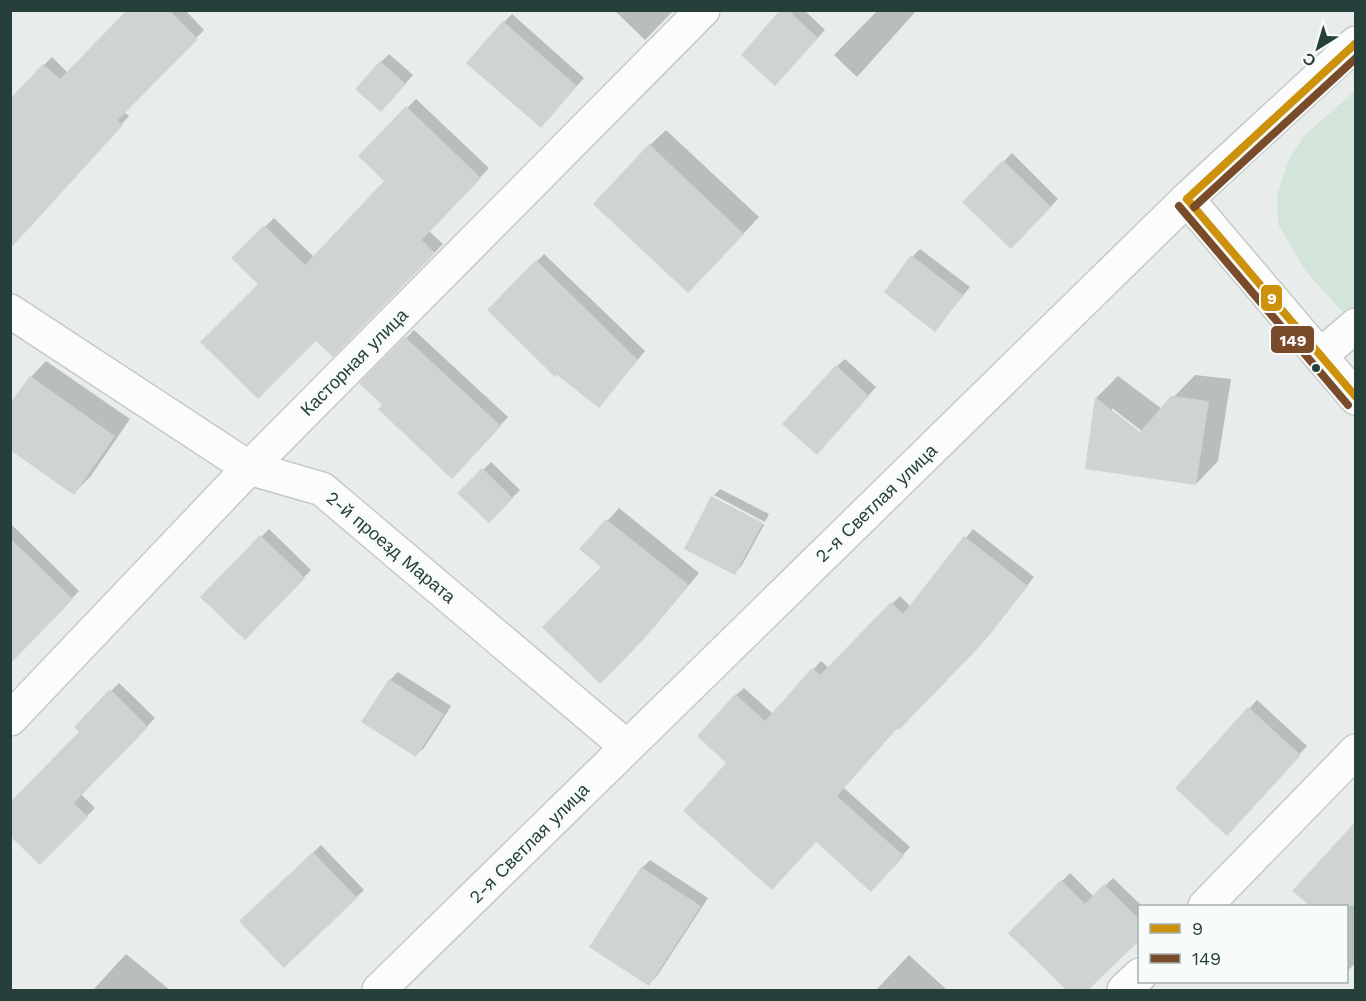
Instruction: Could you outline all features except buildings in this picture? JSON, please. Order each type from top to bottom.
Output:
[{"type":"street","name":"Касторная улица","points":[[10,719],[249,468],[704,10]]},
{"type":"street","name":"2-я Светлая улица","points":[[379,990],[1187,199],[1356,43]]},
{"type":"street","points":[[1187,199],[1356,398]]},
{"type":"street","name":"2-й проезд Марата","points":[[10,311],[249,468],[322,489],[627,747]]},
{"type":"street","points":[[1320,356],[1356,325]]},
{"type":"street","points":[[1206,905],[1356,751]]},
{"type":"street","points":[[1124,990],[1138,977]]},
{"type":"green space","points":[[1355,91],[1355,326],[1305,270],[1278,224],[1277,196],[1288,161],[1304,136]]},
{"type":"transit line","name":"9","points":[[1187,199],[1356,43]]},
{"type":"transit line","name":"149","points":[[1194,207],[1356,58]]},
{"type":"transit line","name":"9","points":[[1187,199],[1356,397]]},
{"type":"transit line","name":"149","points":[[1179,206],[1348,405]]}]
